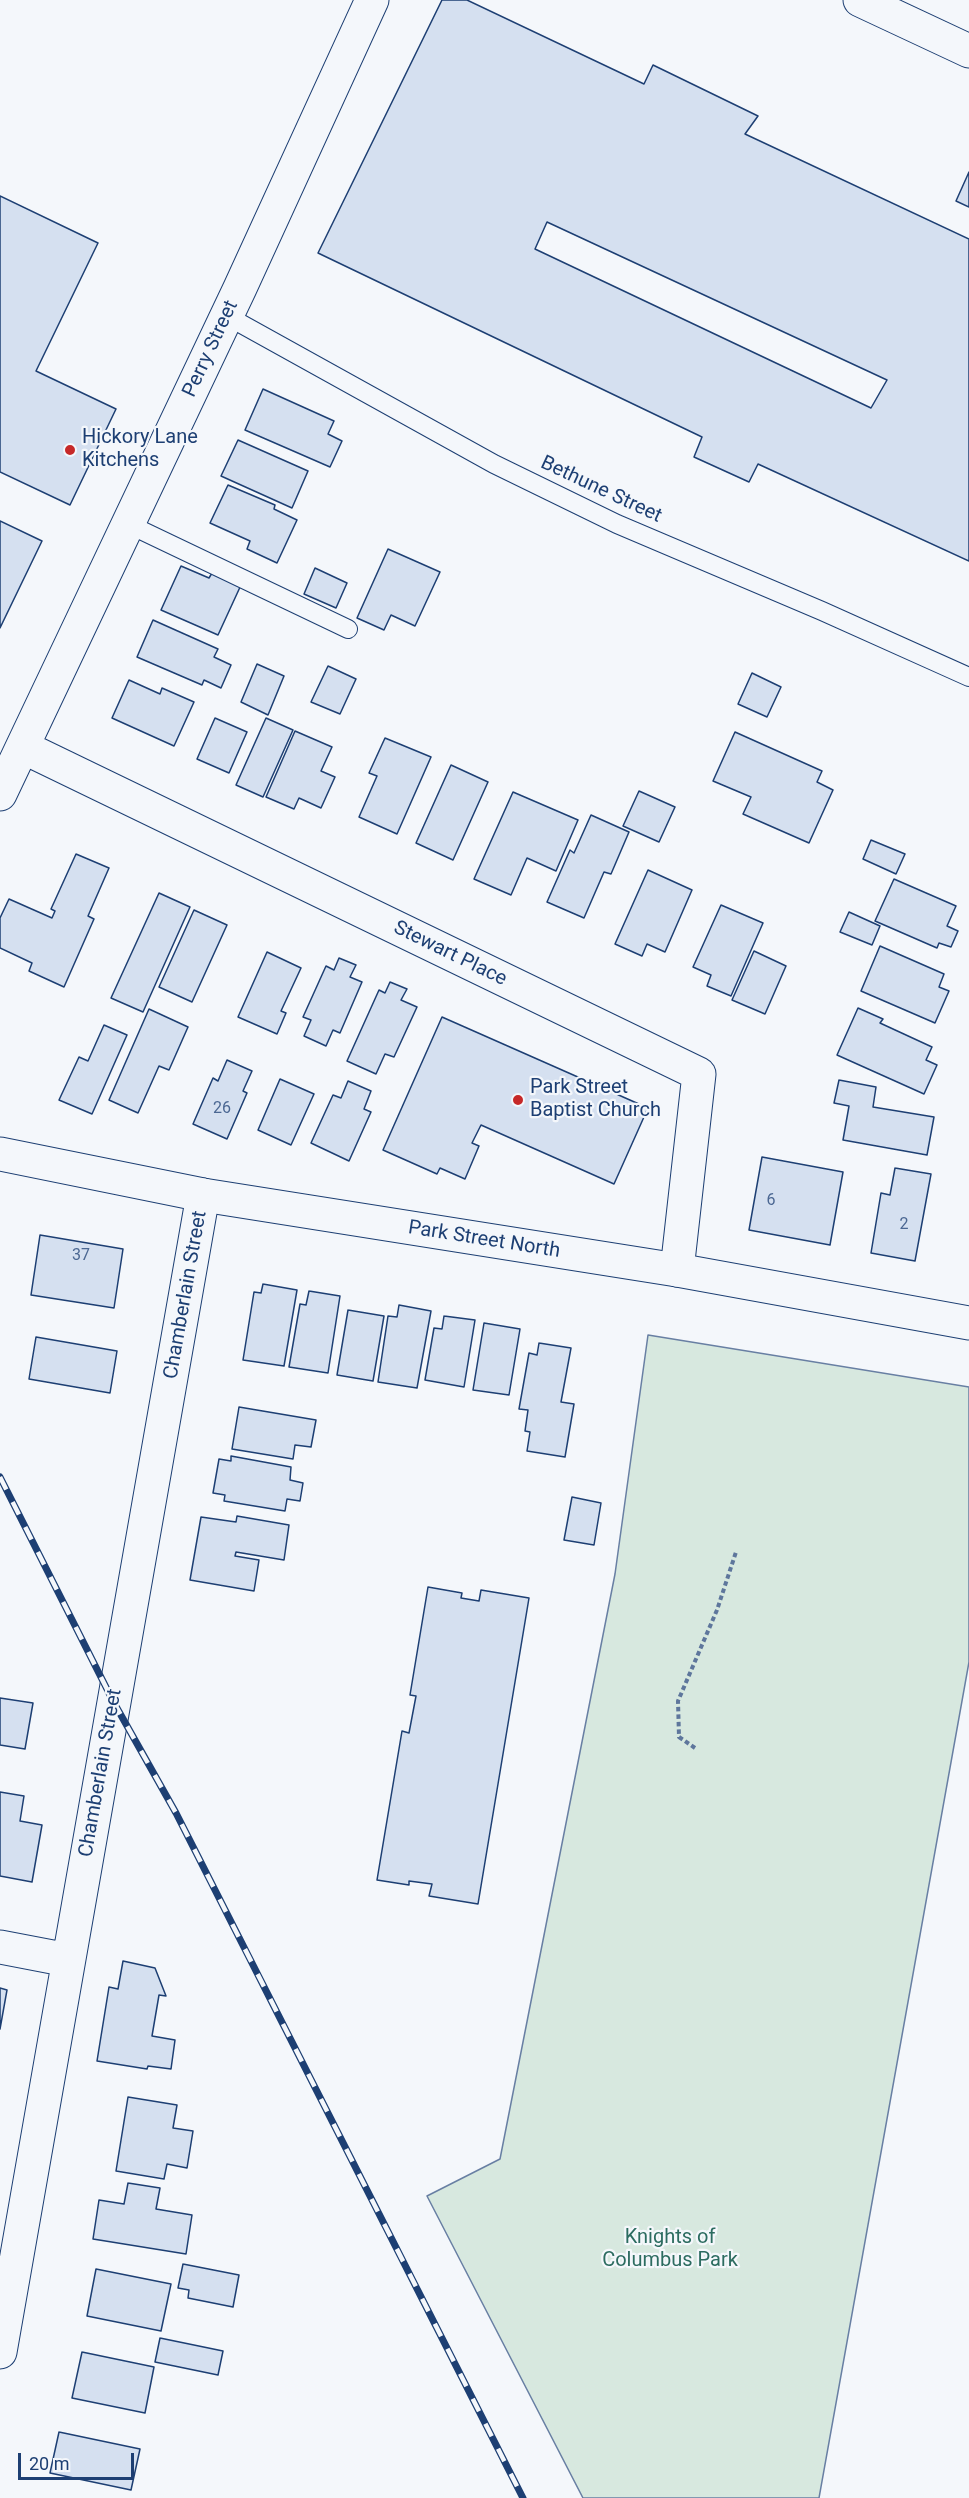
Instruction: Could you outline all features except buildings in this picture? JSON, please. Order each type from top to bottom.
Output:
[{"type":"street","name":"Perry Street","points":[[0,794],[227,316],[372,0]]},
{"type":"street","points":[[860,0],[969,51]]},
{"type":"street","name":"Stewart Place","points":[[23,747],[699,1074],[677,1270]]},
{"type":"street","name":"Park Street North","points":[[0,1154],[203,1195],[677,1270],[969,1323]]},
{"type":"street","name":"Chamberlain Street","points":[[0,2352],[203,1195]]},
{"type":"street","points":[[0,1947],[68,1960]]},
{"type":"lane","name":"Bethune Street","points":[[227,316],[494,464],[607,519],[969,677]]},
{"type":"lane","points":[[128,524],[348,629]]},
{"type":"path","points":[[695,1748],[679,1737],[678,1701],[717,1610],[736,1552]]},
{"type":"green space","name":"Knights of Columbus Park","points":[[648,1335],[969,1387],[969,1662],[819,2498],[583,2498],[427,2196],[500,2159],[615,1574]]},
{"type":"railway","points":[[0,1477],[113,1701],[176,1813],[523,2498]]},
{"type":"place","name":"Hickory Lane Kitchens","points":[[70,450]]},
{"type":"place","name":"Park Street Baptist Church","points":[[518,1100]]}]
